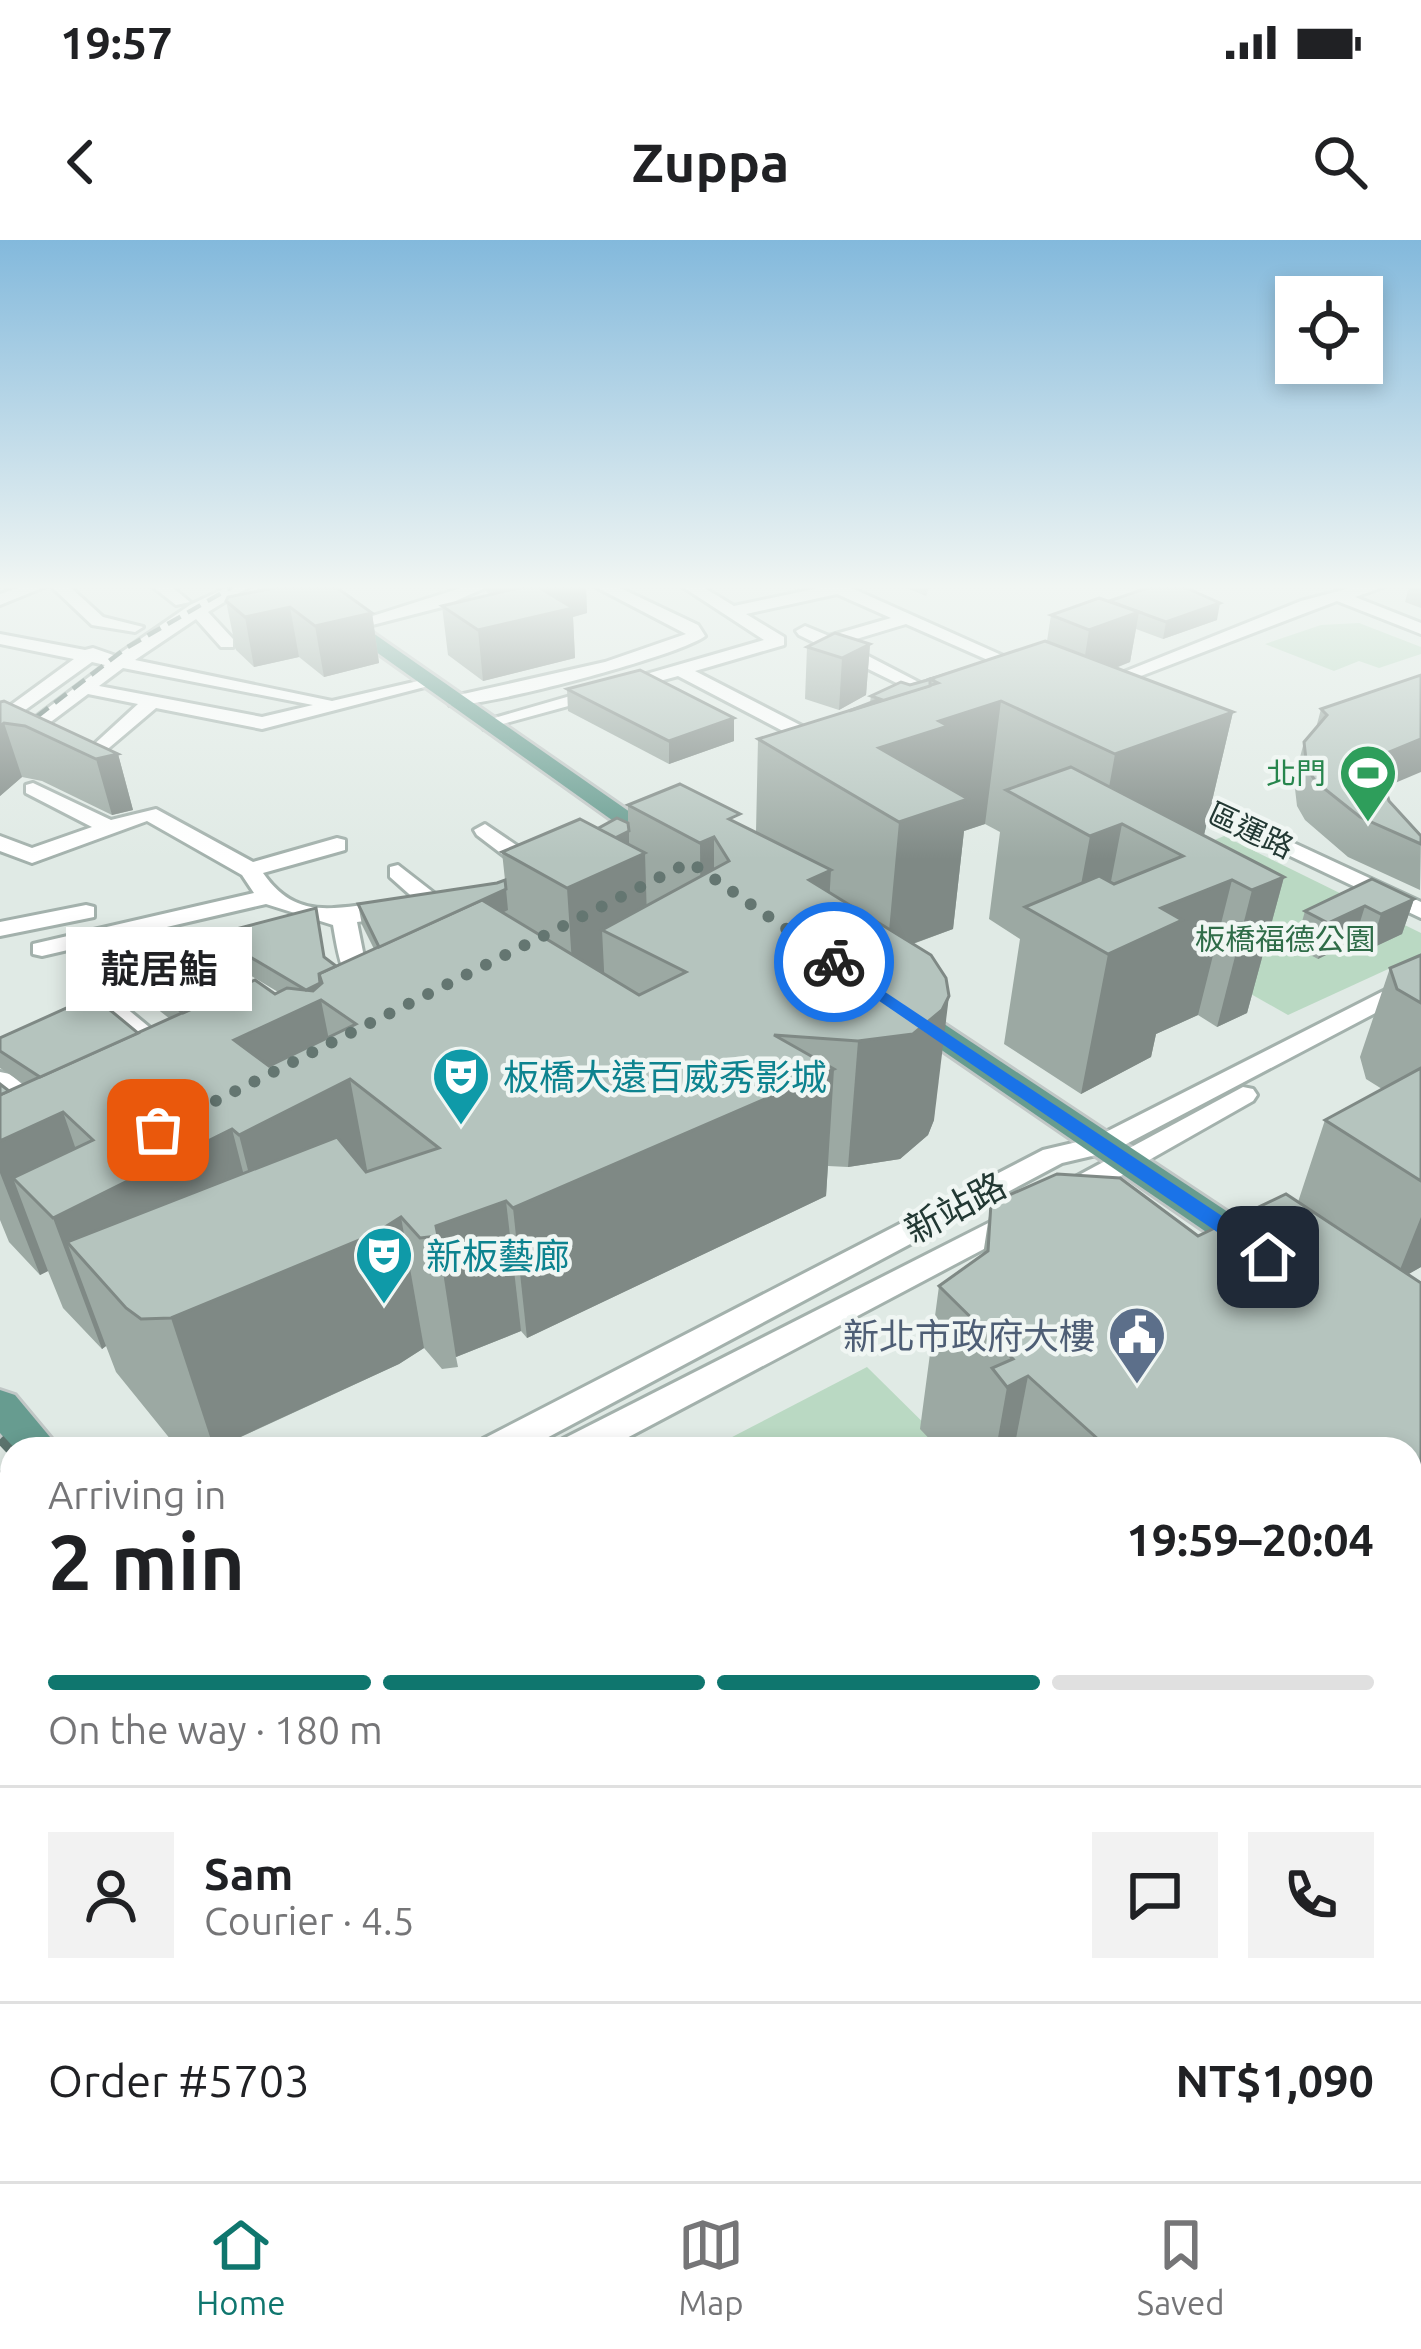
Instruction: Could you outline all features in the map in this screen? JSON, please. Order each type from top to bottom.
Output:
[{"type":"main road","points":[[422,678],[619,826],[681,859]]},
{"type":"main road","points":[[872,989],[1288,1270]]},
{"type":"main road","points":[[0,1406],[28,1437]]},
{"type":"street","points":[[0,722],[59,678]]},
{"type":"street","points":[[0,754],[98,678]]},
{"type":"street","points":[[202,678],[336,705]]},
{"type":"street","points":[[457,701],[526,681],[561,678]]},
{"type":"street","points":[[491,725],[654,678]]},
{"type":"street","points":[[695,678],[773,718],[825,732],[849,764]]},
{"type":"street","points":[[900,678],[917,686]]},
{"type":"street","points":[[1085,700],[1139,678]]},
{"type":"street","points":[[649,679],[668,689]]},
{"type":"street","points":[[886,698],[938,680]]},
{"type":"street","points":[[84,688],[153,701],[212,722],[262,723],[430,683]]},
{"type":"street","points":[[97,752],[153,701]]},
{"type":"street","points":[[746,730],[773,718]]},
{"type":"street","name":"區運路","points":[[1149,782],[1421,910]]},
{"type":"street","points":[[33,789],[111,827]]},
{"type":"street","points":[[10,849],[32,856],[149,813],[250,870],[268,897]]},
{"type":"street","points":[[485,830],[546,864],[506,886]]},
{"type":"street","points":[[250,870],[337,845]]},
{"type":"street","points":[[639,870],[681,859]]},
{"type":"street","points":[[42,949],[268,897],[326,919],[444,903],[398,872]]},
{"type":"street","points":[[0,929],[86,912]]},
{"type":"street","points":[[344,918],[345,945],[359,981],[387,992],[344,1012]]},
{"type":"street","points":[[0,1052],[197,956]]},
{"type":"street","name":"新站路","points":[[597,1437],[1116,1153],[1421,979]]},
{"type":"street","name":"新站路","points":[[518,1437],[1053,1156],[1116,1153],[1150,1144],[1421,1000]]},
{"type":"street","points":[[104,1004],[184,1069]]},
{"type":"street","points":[[0,1079],[23,1103],[63,1128]]},
{"type":"street","points":[[1230,1231],[1267,1210]]},
{"type":"green space","name":"板橋福德公園","points":[[1224,836],[1421,933],[1421,954],[1288,1015],[1080,897]]},
{"type":"green space","points":[[867,1367],[938,1437],[732,1437]]},
{"type":"building","points":[[611,678],[655,678],[734,718],[669,741],[567,689]]},
{"type":"building","points":[[1142,678],[1233,712],[1115,754],[1001,701],[939,721],[948,726],[879,748],[968,799],[899,822],[758,739],[938,683],[930,679]]},
{"type":"building","points":[[1421,678],[1421,739],[1387,753],[1379,767],[1389,801],[1421,836],[1421,844],[1360,817],[1316,782],[1307,768],[1304,742],[1327,715],[1321,709]]},
{"type":"building","points":[[930,679],[930,686],[849,711],[880,699],[871,696],[901,682],[910,685]]},
{"type":"building","points":[[0,702],[118,754],[96,759],[25,726],[0,726]]},
{"type":"building","points":[[1071,767],[1284,877],[1252,890],[1232,880],[1161,908],[1182,920],[1108,954],[1025,907],[1099,876],[1114,884],[1183,856],[1122,824],[1090,836],[1006,790]]},
{"type":"building","points":[[680,784],[740,814],[729,819],[831,870],[809,880],[931,955],[946,978],[949,996],[942,1010],[913,1034],[858,1041],[774,1035],[834,1069],[513,1208],[506,1201],[436,1226],[438,1236],[420,1238],[401,1217],[374,1234],[171,1318],[141,1319],[67,1242],[337,1137],[366,1172],[439,1148],[350,1079],[239,1135],[232,1129],[53,1218],[13,1178],[93,1140],[63,1112],[0,1141],[0,1095],[255,980],[275,994],[287,988],[313,991],[322,983],[319,974],[482,900],[639,995],[686,972],[602,930],[729,861],[714,837],[700,843],[628,805]],"holes":[[[321,1000],[356,1024],[269,1066],[234,1040]]]},
{"type":"building","points":[[617,818],[628,823],[629,831],[615,838],[597,829]]},
{"type":"building","points":[[580,819],[645,853],[567,888],[502,852]]},
{"type":"building","points":[[1372,879],[1414,899],[1381,914],[1365,906],[1328,923],[1305,911]]},
{"type":"building","points":[[505,880],[506,889],[379,947],[358,904],[497,883]]},
{"type":"building","points":[[316,908],[324,957],[336,966],[319,974],[320,983],[306,990],[213,935]]},
{"type":"building","points":[[190,950],[246,985],[183,1013],[136,975]]},
{"type":"building","points":[[1421,955],[1421,1003],[1397,989],[1390,968]]},
{"type":"building","points":[[93,996],[138,1033],[40,1077],[0,1051],[0,1038]]},
{"type":"building","points":[[1421,1068],[1421,1181],[1325,1120]]},
{"type":"building","points":[[1057,1174],[1120,1178],[1198,1236],[1286,1194],[1421,1283],[1421,1437],[1096,1437],[1028,1376],[1007,1387],[992,1368],[1013,1359],[939,1286],[988,1251],[991,1203]]},
{"type":"railway","points":[[0,745],[88,678]]},
{"type":"way so far","points":[[158,1130],[690,862],[834,962]]},
{"type":"place","name":"北門","points":[[1368,824]]},
{"type":"place","name":"板橋大遠百威秀影城","points":[[461,1127]]},
{"type":"place","name":"靛居鮨","points":[[158,1130]]},
{"type":"place","name":"新板藝廊","points":[[384,1306]]},
{"type":"place","name":"新北市政府大樓","points":[[1137,1386]]},
{"type":"route","points":[[834,962],[1268,1257]]}]
